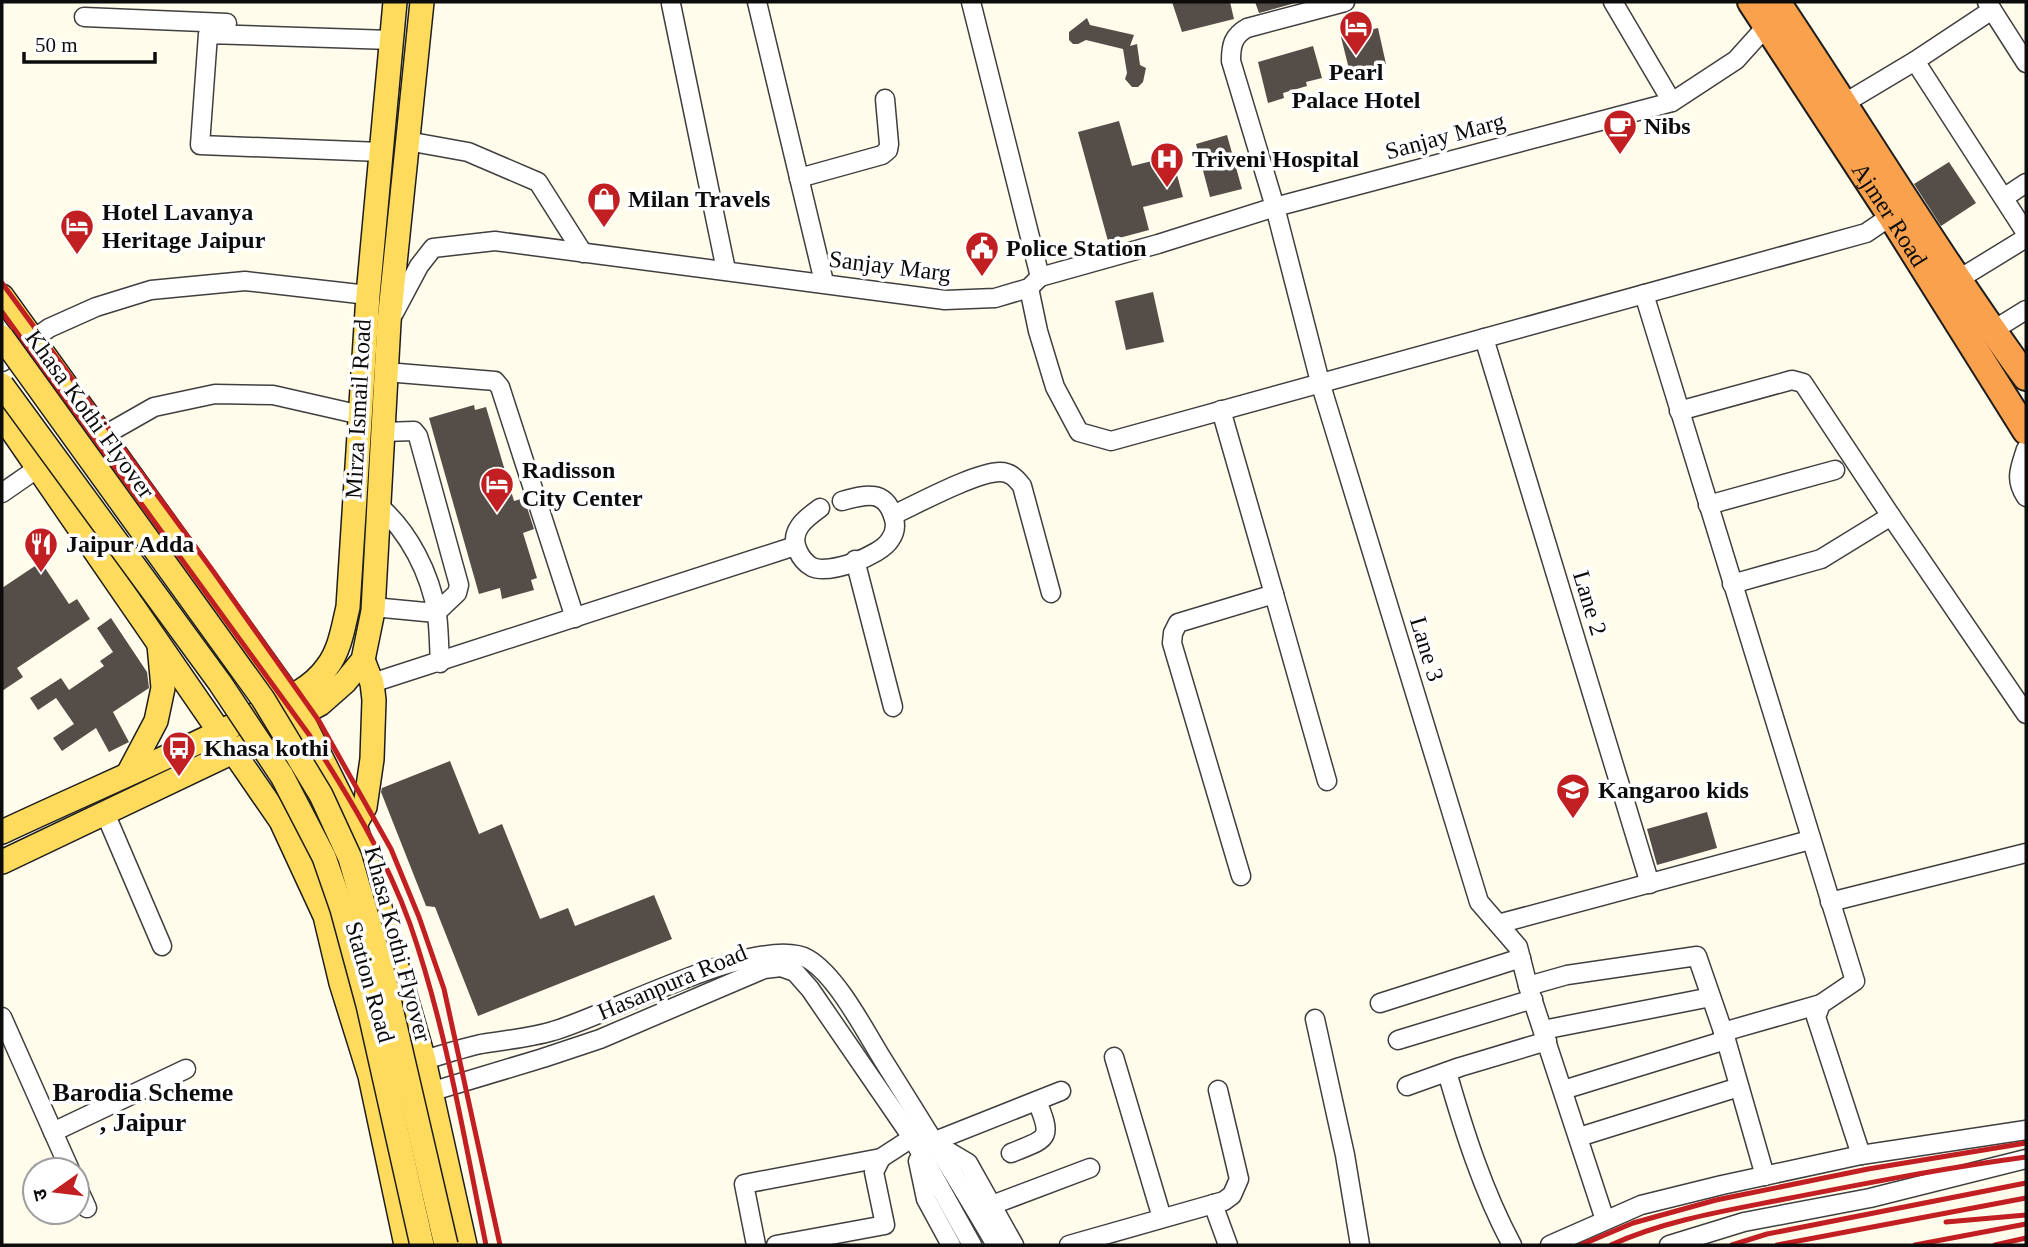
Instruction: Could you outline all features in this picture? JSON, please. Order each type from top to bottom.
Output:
[{"type":"highway","name":"Ajmer Road","points":[[1751,2],[1775,13],[1843,104],[1992,331],[2026,377]]},
{"type":"highway","name":"Ajmer Road","points":[[1775,13],[1891,216],[2026,431]]},
{"type":"main road","name":"Mirza Ismail Road","points":[[2,862],[235,751],[295,706],[307,686],[327,668],[340,644],[348,607],[368,295],[394,2]]},
{"type":"main road","name":"Mirza Ismail Road","points":[[2,832],[221,731],[328,696],[345,682],[363,660],[373,607],[389,322],[422,2]]},
{"type":"main road","points":[[2,296],[295,706],[355,825],[424,1060],[465,1245]]},
{"type":"main road","name":"Khasa Kothi Flyover","points":[[2,337],[263,699],[321,795],[350,858],[381,965],[446,1245]]},
{"type":"main road","name":"Khasa Kothi Flyover","points":[[2,385],[220,683],[282,776],[324,857],[342,909],[368,1005],[422,1245]]},
{"type":"main road","points":[[2,416],[221,731]]},
{"type":"main road","points":[[128,774],[159,710],[163,688],[158,641]]},
{"type":"main road","points":[[355,825],[365,807],[372,759],[374,700],[372,684],[363,660]]},
{"type":"main road","name":"Station Road","points":[[221,731],[281,821],[325,916],[341,983],[377,1107],[406,1245]]},
{"type":"street","points":[[757,2],[824,282]]},
{"type":"street","points":[[971,2],[1034,282],[1038,331],[1055,387],[1079,432],[1111,441],[1866,233],[1891,216]]},
{"type":"street","name":"Lane 3","points":[[1345,2],[1247,27],[1238,33],[1231,44],[1231,61],[1275,207],[1320,383],[1479,902],[1518,947],[1530,992],[1605,1220]]},
{"type":"street","points":[[1613,2],[1672,102]]},
{"type":"street","points":[[671,4],[726,271]]},
{"type":"street","points":[[1843,104],[1915,61],[1989,6],[2026,63]]},
{"type":"street","name":"Sanjay Marg","points":[[389,322],[412,279],[433,248],[495,241],[824,282],[945,300],[995,298],[1034,282],[1275,207],[1672,102],[1736,60],[1753,43],[1775,13]]},
{"type":"street","points":[[84,17],[391,35]]},
{"type":"street","points":[[381,152],[200,145],[208,34],[391,35]]},
{"type":"street","points":[[1915,61],[2005,197],[2026,235],[1959,279]]},
{"type":"street","points":[[799,178],[883,155],[888,150],[885,99]]},
{"type":"street","points":[[407,141],[468,152],[538,183],[583,253]]},
{"type":"street","points":[[2005,197],[2026,183]]},
{"type":"street","points":[[2,362],[49,328],[96,307],[151,290],[245,281],[368,295]]},
{"type":"street","points":[[1563,1090],[1821,1004],[1855,981],[1644,294]]},
{"type":"street","points":[[1992,331],[2026,310]]},
{"type":"street","name":"Lane 2","points":[[1484,338],[1650,884]]},
{"type":"street","points":[[386,372],[495,381],[500,387],[575,618]]},
{"type":"street","points":[[1679,411],[1792,380],[1803,383],[2026,714]]},
{"type":"street","points":[[103,436],[154,407],[215,394],[273,395],[360,415]]},
{"type":"street","points":[[1221,410],[1327,781]]},
{"type":"street","points":[[373,607],[436,613],[457,593],[458,585],[418,436],[414,431],[407,430],[383,432]]},
{"type":"street","points":[[2026,449],[2018,474],[2019,486],[2026,497]]},
{"type":"street","points":[[2,493],[38,468]]},
{"type":"street","points":[[1708,505],[1835,470]]},
{"type":"street","points":[[893,515],[976,478],[1001,472],[1010,474],[1022,486],[1051,593]]},
{"type":"street","points":[[820,508],[799,526],[795,546],[807,564],[817,569],[829,569],[856,561],[889,542],[895,524],[885,500],[878,496],[858,496],[842,501]]},
{"type":"street","points":[[379,506],[394,519],[422,564],[436,613],[440,663]]},
{"type":"street","points":[[1732,584],[1821,559],[1891,516]]},
{"type":"street","points":[[372,684],[795,546]]},
{"type":"street","points":[[856,561],[893,708]]},
{"type":"street","points":[[1241,876],[1175,655],[1173,633],[1178,623],[1274,594]]},
{"type":"street","points":[[105,813],[162,946]]},
{"type":"street","points":[[1498,924],[1810,840]]},
{"type":"street","points":[[1830,902],[2026,853]]},
{"type":"street","name":"Hasanpura Road","points":[[369,1076],[478,1045],[553,1031],[727,964],[763,954],[792,953],[808,959],[828,976],[883,1060],[928,1138],[938,1187],[972,1245]]},
{"type":"street","points":[[1398,1040],[1530,992],[1567,975],[1697,956],[1724,1036],[1765,1176]]},
{"type":"street","points":[[1380,1003],[1521,958]]},
{"type":"street","name":"Hasanpura Road","points":[[377,1107],[543,1058],[600,1038],[764,969],[781,967],[795,972],[810,989],[928,1138]]},
{"type":"street","points":[[1407,1086],[1545,1036],[1711,997]]},
{"type":"street","points":[[1821,1004],[1816,1017],[1861,1155]]},
{"type":"street","points":[[2,1017],[64,1156]]},
{"type":"street","points":[[1315,1019],[1345,1155],[1360,1245]]},
{"type":"street","points":[[1114,1057],[1163,1218]]},
{"type":"street","points":[[53,1132],[186,1069]]},
{"type":"street","points":[[1447,1072],[1483,1180],[1512,1245]]},
{"type":"street","points":[[1578,1137],[1739,1087]]},
{"type":"street","points":[[1069,1245],[1213,1204],[1232,1195],[1239,1179],[1218,1090]]},
{"type":"street","points":[[756,1245],[744,1184],[881,1158],[928,1138],[1061,1091]]},
{"type":"street","points":[[1011,1153],[1040,1141],[1046,1133],[1047,1126],[1037,1101]]},
{"type":"street","points":[[1550,1245],[1641,1205],[1861,1155],[2026,1130]]},
{"type":"street","points":[[928,1138],[955,1174],[996,1245]]},
{"type":"street","points":[[928,1138],[968,1163],[1014,1245]]},
{"type":"street","points":[[928,1138],[926,1199],[951,1245]]},
{"type":"street","points":[[776,1245],[885,1225],[874,1172],[881,1158]]},
{"type":"street","points":[[1669,1245],[1744,1222],[1870,1198],[2026,1159]]},
{"type":"street","points":[[992,1205],[1090,1168]]},
{"type":"street","points":[[1213,1204],[1227,1245]]},
{"type":"building","points":[[1172,2],[1230,2],[1234,19],[1182,32]]},
{"type":"building","points":[[1255,2],[1299,2],[1259,13]]},
{"type":"building","points":[[1087,18],[1090,25],[1134,35],[1130,46],[1137,44],[1140,65],[1146,68],[1143,82],[1138,87],[1132,87],[1125,79],[1127,73],[1123,49],[1086,40],[1073,44],[1069,40],[1069,32]]},
{"type":"building","points":[[1378,28],[1386,64],[1350,73],[1341,37]]},
{"type":"building","points":[[1313,46],[1322,78],[1306,82],[1307,86],[1283,93],[1284,98],[1268,103],[1258,62]]},
{"type":"building","points":[[1119,121],[1132,166],[1172,156],[1183,197],[1143,207],[1149,230],[1108,241],[1078,132]]},
{"type":"building","points":[[1227,135],[1242,189],[1210,197],[1196,144]]},
{"type":"building","points":[[1949,162],[1976,203],[1941,226],[1914,184]]},
{"type":"building","points":[[1153,292],[1164,342],[1126,350],[1115,301]]},
{"type":"building","name":"Radisson City Center","points":[[474,405],[475,410],[486,407],[514,501],[524,498],[534,529],[523,533],[537,578],[531,580],[534,590],[502,599],[500,588],[479,594],[429,418]]},
{"type":"building","points":[[41,562],[69,604],[77,599],[90,619],[17,668],[23,677],[2,691],[2,588]]},
{"type":"building","points":[[111,618],[147,672],[149,688],[113,712],[129,742],[109,752],[96,728],[62,751],[53,738],[74,724],[56,698],[38,710],[30,698],[61,678],[69,690],[104,666],[100,661],[113,652],[97,628]]},
{"type":"building","points":[[450,761],[479,834],[502,824],[540,919],[568,908],[575,926],[654,895],[672,939],[478,1016],[435,907],[426,906],[381,792],[382,788]]},
{"type":"building","points":[[1707,812],[1717,848],[1657,865],[1647,829]]},
{"type":"railway","points":[[2,283],[319,721],[391,849],[419,917],[444,989],[500,1245]]},
{"type":"railway","points":[[2,312],[310,736],[378,851],[410,924],[434,1003],[486,1245]]},
{"type":"railway","points":[[1581,1245],[1633,1223],[1716,1200],[1868,1169],[2026,1143]]},
{"type":"railway","points":[[1611,1245],[1651,1229],[1716,1213],[1903,1177],[2026,1157]]},
{"type":"railway","points":[[1732,1245],[1767,1234],[2026,1183]]},
{"type":"railway","points":[[1777,1245],[2026,1198]]},
{"type":"railway","points":[[1946,1222],[2026,1215]]},
{"type":"railway","points":[[1915,1245],[2026,1224]]},
{"type":"railway","points":[[1995,1245],[2026,1238]]},
{"type":"place","name":"Pearl Palace Hotel","points":[[1356,57]]},
{"type":"place","name":"Nibs","points":[[1620,156]]},
{"type":"place","name":"Triveni Hospital","points":[[1167,189]]},
{"type":"place","name":"Milan Travels","points":[[604,229]]},
{"type":"place","name":"Hotel Lavanya Heritage Jaipur","points":[[77,256]]},
{"type":"place","name":"Police Station","points":[[982,278]]},
{"type":"place","name":"Radisson City Center","points":[[497,514]]},
{"type":"place","name":"Jaipur Adda","points":[[41,574]]},
{"type":"place","name":"Khasa kothi","points":[[179,778]]},
{"type":"place","name":"Kangaroo kids","points":[[1573,820]]},
{"type":"district","name":"Barodia Scheme , Jaipur","points":[[143,1107]]}]
